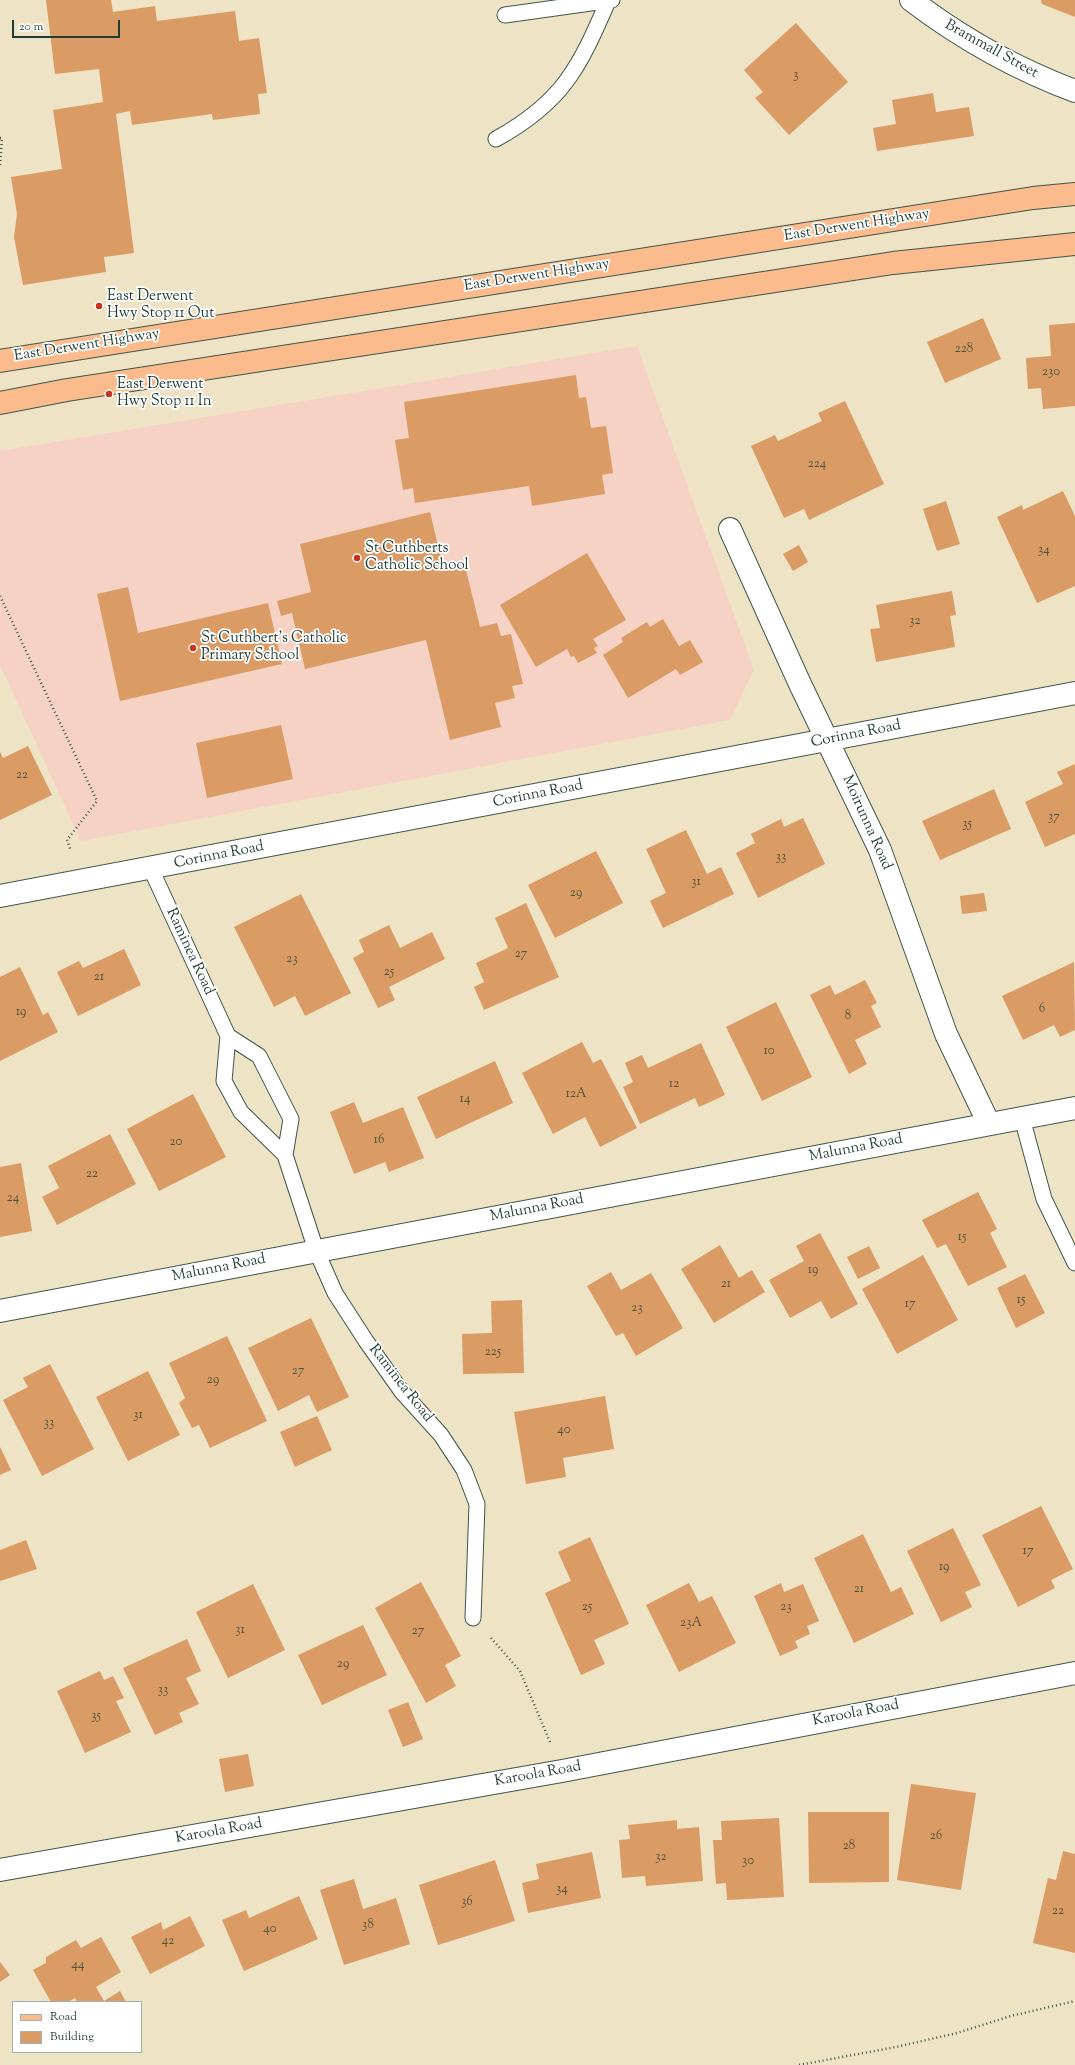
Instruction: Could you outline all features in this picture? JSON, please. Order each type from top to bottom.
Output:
[{"type":"main road","name":"East Derwent Highway","points":[[0,360],[1033,198],[1075,194]]},
{"type":"main road","points":[[0,403],[67,390],[893,263],[1075,244]]},
{"type":"street","name":"Brammall Street","points":[[911,0],[947,26],[987,50],[1045,80],[1075,91]]},
{"type":"street","name":"Moirunna Road","points":[[730,529],[800,684],[880,850],[946,1034],[989,1124]]},
{"type":"street","name":"Corinna Road","points":[[0,896],[151,869],[1075,693]]},
{"type":"street","name":"Malunna Road","points":[[0,1311],[316,1250],[1075,1108]]},
{"type":"street","name":"Karoola Road","points":[[0,1870],[562,1771],[1075,1673]]},
{"type":"lane","points":[[505,15],[610,1]]},
{"type":"lane","points":[[496,139],[534,116],[554,97],[571,76],[586,52],[610,1]]},
{"type":"lane","name":"Raminea Road","points":[[151,869],[228,1036],[224,1081],[241,1112],[285,1155]]},
{"type":"lane","name":"Raminea Road","points":[[228,1036],[259,1056],[291,1119],[285,1155],[316,1250],[335,1293],[366,1341],[402,1392],[441,1435],[464,1470],[477,1504],[473,1618]]},
{"type":"lane","points":[[1022,1118],[1044,1199],[1075,1262]]},
{"type":"path","points":[[0,138],[2,138],[0,166]]},
{"type":"path","points":[[0,596],[97,801],[67,840],[80,881]]},
{"type":"path","points":[[473,1618],[520,1671],[562,1771]]},
{"type":"path","points":[[799,2065],[896,2047],[957,2033],[1011,2016],[1075,2001]]},
{"type":"shaded area","name":"St Cuthberts Catholic School","points":[[637,346],[754,670],[730,720],[81,841],[0,665],[0,451]]},
{"type":"building","points":[[46,0],[111,0],[113,12],[155,6],[157,21],[235,11],[239,41],[259,38],[267,93],[258,94],[260,114],[213,120],[212,114],[132,125],[130,111],[116,114],[134,253],[104,257],[106,272],[23,285],[14,237],[17,214],[11,177],[62,169],[53,110],[103,102],[99,69],[55,74]]},
{"type":"building","points":[[1041,0],[1075,0],[1075,17],[1042,4]]},
{"type":"building","points":[[796,23],[848,82],[789,135],[755,98],[763,92],[744,70]]},
{"type":"building","points":[[933,93],[936,112],[969,107],[974,136],[877,151],[873,128],[896,124],[892,100]]},
{"type":"building","points":[[983,318],[1001,359],[945,383],[927,342]]},
{"type":"building","points":[[1075,323],[1075,406],[1043,409],[1041,388],[1028,389],[1026,358],[1051,356],[1049,325]]},
{"type":"building","points":[[576,375],[579,398],[586,397],[591,428],[606,426],[613,473],[602,475],[605,494],[532,506],[529,486],[415,503],[413,488],[403,490],[395,440],[409,438],[404,402]]},
{"type":"building","points":[[845,401],[884,484],[809,520],[804,509],[784,518],[751,446],[775,435],[778,441],[822,421],[818,413]]},
{"type":"building","points":[[1063,491],[1075,516],[1075,586],[1037,603],[997,517],[1022,505],[1023,510]]},
{"type":"building","points":[[946,501],[960,544],[937,551],[923,509]]},
{"type":"building","points":[[430,512],[444,571],[465,566],[480,627],[497,623],[501,636],[511,634],[523,684],[512,686],[515,698],[495,703],[501,727],[450,740],[426,640],[305,669],[292,613],[281,616],[277,601],[311,592],[300,544]]},
{"type":"building","points":[[799,545],[808,562],[793,571],[783,554]]},
{"type":"building","points":[[587,553],[626,620],[593,639],[598,646],[594,648],[597,653],[578,663],[574,656],[571,657],[567,649],[536,667],[500,605]]},
{"type":"building","name":"St Cuthbert's Catholic Primary School","points":[[128,587],[138,633],[268,603],[282,664],[120,701],[97,594]]},
{"type":"building","points":[[952,591],[956,615],[950,616],[955,647],[876,662],[870,629],[880,628],[876,605]]},
{"type":"building","points":[[663,619],[679,646],[690,640],[703,662],[680,675],[676,669],[628,698],[603,655],[623,642],[621,638],[647,622],[650,627]]},
{"type":"building","points":[[281,725],[293,779],[207,798],[196,743]]},
{"type":"building","points":[[28,746],[52,795],[0,820],[0,752],[3,758]]},
{"type":"building","points":[[1075,764],[1075,834],[1045,847],[1025,802],[1063,784],[1057,772]]},
{"type":"building","points":[[994,789],[1011,829],[940,860],[922,821]]},
{"type":"building","points":[[803,818],[825,864],[758,898],[736,853],[755,843],[751,834],[781,819],[784,827]]},
{"type":"building","points":[[686,830],[707,874],[721,867],[734,894],[663,928],[650,901],[666,893],[646,849]]},
{"type":"building","points":[[596,851],[623,903],[555,938],[528,885]]},
{"type":"building","points":[[984,893],[987,911],[962,914],[960,896]]},
{"type":"building","points":[[301,894],[351,993],[305,1016],[295,996],[274,1007],[234,927]]},
{"type":"building","points":[[526,903],[559,977],[484,1010],[474,987],[484,982],[476,963],[508,948],[495,918]]},
{"type":"building","points":[[389,925],[400,948],[432,932],[445,959],[389,987],[395,1000],[378,1008],[353,958],[364,952],[359,940]]},
{"type":"building","points":[[124,949],[141,985],[78,1016],[57,972],[79,961],[83,968]]},
{"type":"building","points":[[1074,962],[1075,1030],[1060,1037],[1054,1025],[1023,1040],[1002,996]]},
{"type":"building","points":[[20,967],[43,1015],[48,1012],[58,1032],[0,1061],[0,977]]},
{"type":"building","points":[[865,980],[877,1003],[871,1006],[881,1027],[855,1040],[867,1064],[849,1074],[810,995],[830,985],[835,995]]},
{"type":"building","points":[[776,1002],[812,1077],[762,1101],[726,1027]]},
{"type":"building","points":[[582,1042],[593,1063],[601,1059],[637,1128],[600,1147],[585,1117],[553,1134],[522,1073]]},
{"type":"building","points":[[701,1043],[725,1095],[699,1107],[695,1098],[640,1124],[623,1087],[633,1082],[625,1063],[642,1055],[648,1068]]},
{"type":"building","points":[[495,1061],[513,1103],[436,1139],[417,1097]]},
{"type":"building","points":[[193,1094],[226,1157],[159,1191],[127,1129]]},
{"type":"building","points":[[354,1102],[363,1123],[403,1107],[424,1158],[389,1172],[385,1162],[354,1174],[330,1112]]},
{"type":"building","points":[[110,1134],[136,1184],[57,1225],[42,1197],[59,1188],[48,1166]]},
{"type":"building","points":[[21,1163],[32,1231],[0,1237],[0,1167]]},
{"type":"building","points":[[978,1192],[997,1229],[990,1233],[1007,1267],[968,1286],[946,1244],[937,1248],[922,1220]]},
{"type":"building","points":[[820,1233],[858,1304],[831,1319],[821,1301],[790,1318],[769,1280],[804,1261],[796,1246]]},
{"type":"building","points":[[720,1245],[739,1278],[752,1270],[765,1292],[714,1323],[681,1269]]},
{"type":"building","points":[[869,1246],[880,1268],[858,1279],[847,1257]]},
{"type":"building","points":[[923,1255],[958,1320],[897,1354],[862,1289]]},
{"type":"building","points":[[611,1272],[621,1290],[651,1273],[683,1328],[636,1356],[623,1333],[616,1336],[587,1286]]},
{"type":"building","points":[[1025,1274],[1045,1313],[1016,1328],[997,1288]]},
{"type":"building","points":[[522,1300],[524,1373],[463,1374],[462,1334],[492,1333],[491,1301]]},
{"type":"building","points":[[311,1318],[349,1397],[317,1412],[309,1395],[278,1411],[248,1348]]},
{"type":"building","points":[[227,1336],[267,1421],[210,1448],[199,1425],[192,1428],[179,1403],[185,1398],[169,1363]]},
{"type":"building","points":[[50,1364],[94,1449],[42,1476],[3,1400],[28,1387],[23,1378]]},
{"type":"building","points":[[148,1371],[180,1435],[128,1461],[96,1397]]},
{"type":"building","points":[[605,1396],[614,1449],[563,1458],[566,1477],[526,1484],[514,1412]]},
{"type":"building","points":[[317,1416],[332,1450],[295,1467],[280,1432]]},
{"type":"building","points":[[0,1447],[11,1470],[0,1475]]},
{"type":"building","points":[[1041,1506],[1073,1569],[1051,1580],[1055,1588],[1018,1607],[982,1535]]},
{"type":"building","points":[[953,1528],[981,1585],[965,1592],[972,1607],[941,1622],[907,1551]]},
{"type":"building","points":[[863,1534],[891,1592],[901,1587],[914,1614],[854,1643],[814,1558]]},
{"type":"building","points":[[590,1537],[629,1624],[594,1640],[605,1664],[581,1675],[545,1593],[571,1581],[558,1552]]},
{"type":"building","points":[[26,1540],[37,1569],[0,1581],[0,1550]]},
{"type":"building","points":[[421,1582],[461,1656],[445,1665],[456,1686],[426,1703],[375,1608]]},
{"type":"building","points":[[689,1583],[699,1602],[712,1596],[736,1643],[679,1672],[646,1605]]},
{"type":"building","points":[[781,1583],[784,1592],[803,1584],[819,1621],[807,1626],[810,1634],[795,1641],[798,1648],[780,1656],[754,1596]]},
{"type":"building","points":[[253,1584],[285,1650],[228,1678],[196,1612]]},
{"type":"building","points":[[363,1625],[387,1675],[322,1705],[298,1655]]},
{"type":"building","points":[[187,1639],[201,1671],[186,1678],[199,1704],[179,1713],[183,1722],[155,1735],[123,1668]]},
{"type":"building","points":[[100,1671],[104,1680],[113,1676],[124,1698],[116,1701],[131,1732],[85,1753],[57,1691]]},
{"type":"building","points":[[408,1702],[423,1739],[403,1747],[388,1710]]},
{"type":"building","points":[[248,1754],[254,1786],[225,1792],[219,1759]]},
{"type":"building","points":[[911,1784],[976,1793],[961,1890],[897,1880]]},
{"type":"building","points":[[808,1812],[889,1812],[889,1882],[809,1883]]},
{"type":"building","points":[[779,1818],[784,1897],[727,1900],[726,1883],[716,1884],[713,1840],[722,1840],[721,1821]]},
{"type":"building","points":[[677,1820],[677,1829],[699,1827],[703,1881],[646,1886],[645,1876],[622,1878],[619,1840],[630,1839],[628,1825]]},
{"type":"building","points":[[1063,1851],[1075,1854],[1075,1953],[1033,1943],[1048,1878],[1056,1880]]},
{"type":"building","points":[[592,1852],[601,1898],[528,1913],[522,1883],[539,1879],[536,1864]]},
{"type":"building","points":[[495,1860],[515,1921],[438,1945],[419,1885]]},
{"type":"building","points":[[354,1879],[363,1909],[396,1898],[410,1944],[344,1965],[320,1890]]},
{"type":"building","points":[[299,1896],[318,1939],[244,1971],[222,1920],[246,1910],[249,1918]]},
{"type":"building","points":[[190,1916],[205,1946],[150,1974],[131,1937],[161,1922],[163,1930]]},
{"type":"building","points":[[101,1937],[121,1972],[96,1987],[104,2001],[76,2001],[75,1998],[70,2001],[50,2001],[33,1970],[46,1963],[46,1957],[76,1940],[81,1948]]},
{"type":"building","points":[[0,1962],[10,1975],[0,1982]]},
{"type":"building","points":[[120,1991],[125,2001],[104,2001]]},
{"type":"place","name":"East Derwent Hwy Stop 11 Out","points":[[99,306]]},
{"type":"place","name":"East Derwent Hwy Stop 11 In","points":[[109,394]]},
{"type":"place","name":"St Cuthberts Catholic School","points":[[357,558]]},
{"type":"place","name":"St Cuthbert's Catholic Primary School","points":[[193,648]]}]
